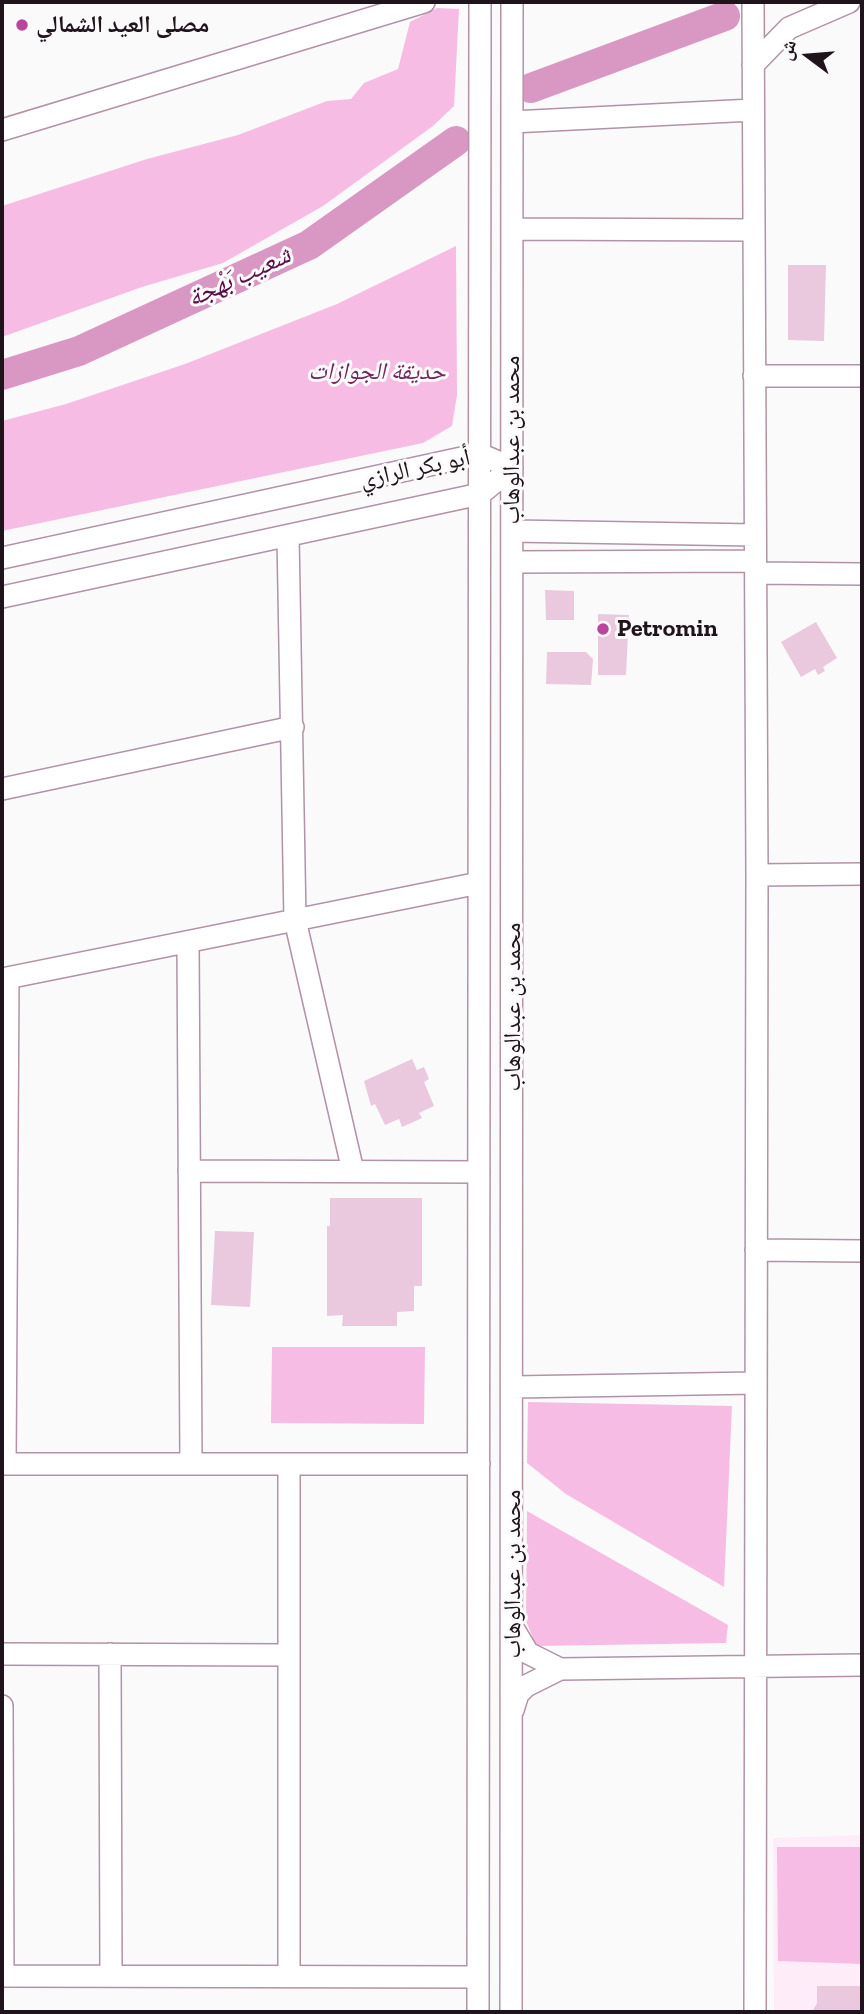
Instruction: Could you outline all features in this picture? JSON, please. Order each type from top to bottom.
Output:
[{"type":"street","points":[[2,130],[424,2]]},
{"type":"street","name":"محمد بن عبدالوهاب","points":[[478,2012],[480,2]]},
{"type":"street","name":"محمد بن عبدالوهاب","points":[[511,2012],[512,2]]},
{"type":"street","points":[[753,2],[757,875],[755,2012]]},
{"type":"street","points":[[753,65],[789,28],[849,2]]},
{"type":"street","points":[[512,122],[753,110]]},
{"type":"street","points":[[512,229],[754,230]]},
{"type":"street","points":[[754,376],[862,376]]},
{"type":"street","name":"أبو بكر الرازي","points":[[2,558],[480,454],[513,468],[480,494],[2,597]]},
{"type":"street","points":[[512,531],[755,535]]},
{"type":"street","points":[[288,536],[295,920],[353,1171]]},
{"type":"street","points":[[512,562],[756,567],[862,574]]},
{"type":"street","points":[[2,789],[293,727]]},
{"type":"street","points":[[757,875],[862,874]]},
{"type":"street","points":[[479,883],[5,979],[3,1464],[479,1464]]},
{"type":"street","points":[[188,942],[191,1464]]},
{"type":"street","points":[[189,1171],[479,1172]]},
{"type":"street","points":[[756,1250],[862,1251]]},
{"type":"street","points":[[513,1387],[756,1383]]},
{"type":"street","points":[[289,1464],[289,1976]]},
{"type":"street","points":[[513,1628],[528,1653],[560,1669]]},
{"type":"street","points":[[2,1654],[289,1655]]},
{"type":"street","points":[[110,1654],[111,1976]]},
{"type":"street","points":[[513,1712],[518,1694],[526,1686],[560,1669],[862,1665]]},
{"type":"street","points":[[2,1706],[2,1976],[478,1977]]},
{"type":"shaded area","points":[[862,1835],[862,2012],[774,2012],[773,1838]]},
{"type":"green space","points":[[437,8],[459,9],[454,106],[433,126],[323,206],[223,263],[142,287],[2,337],[2,206],[147,159],[238,135],[327,101],[351,99],[364,83],[398,69],[410,22]]},
{"type":"green space","name":"حديقة الجوازات","points":[[456,246],[457,395],[452,426],[423,443],[2,531],[2,421],[66,404],[185,364],[337,304]]},
{"type":"green space","points":[[272,1347],[425,1347],[424,1424],[271,1423]]},
{"type":"green space","points":[[528,1402],[732,1406],[724,1587],[566,1494],[527,1463]]},
{"type":"green space","points":[[527,1511],[728,1625],[726,1643],[536,1646],[526,1621]]},
{"type":"green space","points":[[777,1847],[862,1847],[862,1964],[778,1961]]},
{"type":"building","points":[[788,265],[826,265],[824,341],[788,340]]},
{"type":"building","points":[[545,590],[574,591],[574,620],[546,620]]},
{"type":"building","points":[[598,614],[629,615],[626,675],[598,675]]},
{"type":"building","points":[[816,622],[837,658],[823,667],[825,671],[818,675],[815,669],[801,677],[781,642]]},
{"type":"building","points":[[547,652],[586,652],[593,659],[591,685],[546,684]]},
{"type":"building","points":[[412,1059],[417,1070],[424,1067],[429,1079],[424,1082],[434,1106],[419,1113],[422,1118],[402,1127],[399,1119],[385,1125],[375,1104],[371,1106],[364,1081]]},
{"type":"building","points":[[330,1198],[422,1198],[422,1286],[414,1286],[414,1311],[397,1312],[397,1326],[342,1326],[343,1315],[327,1316],[327,1226],[330,1226]]},
{"type":"building","points":[[215,1231],[254,1232],[250,1307],[211,1305]]},
{"type":"building","points":[[817,1986],[862,1986],[862,2012],[812,2012],[817,2003]]},
{"type":"waterway","name":"شعيب بَهْجة","points":[[531,88],[725,16]]},
{"type":"waterway","name":"شعيب بَهْجة","points":[[2,375],[79,351],[309,245],[456,141]]},
{"type":"place","name":"مصلى العيد الشمالي","points":[[22,25]]},
{"type":"place","name":"Petromin","points":[[603,629]]}]
